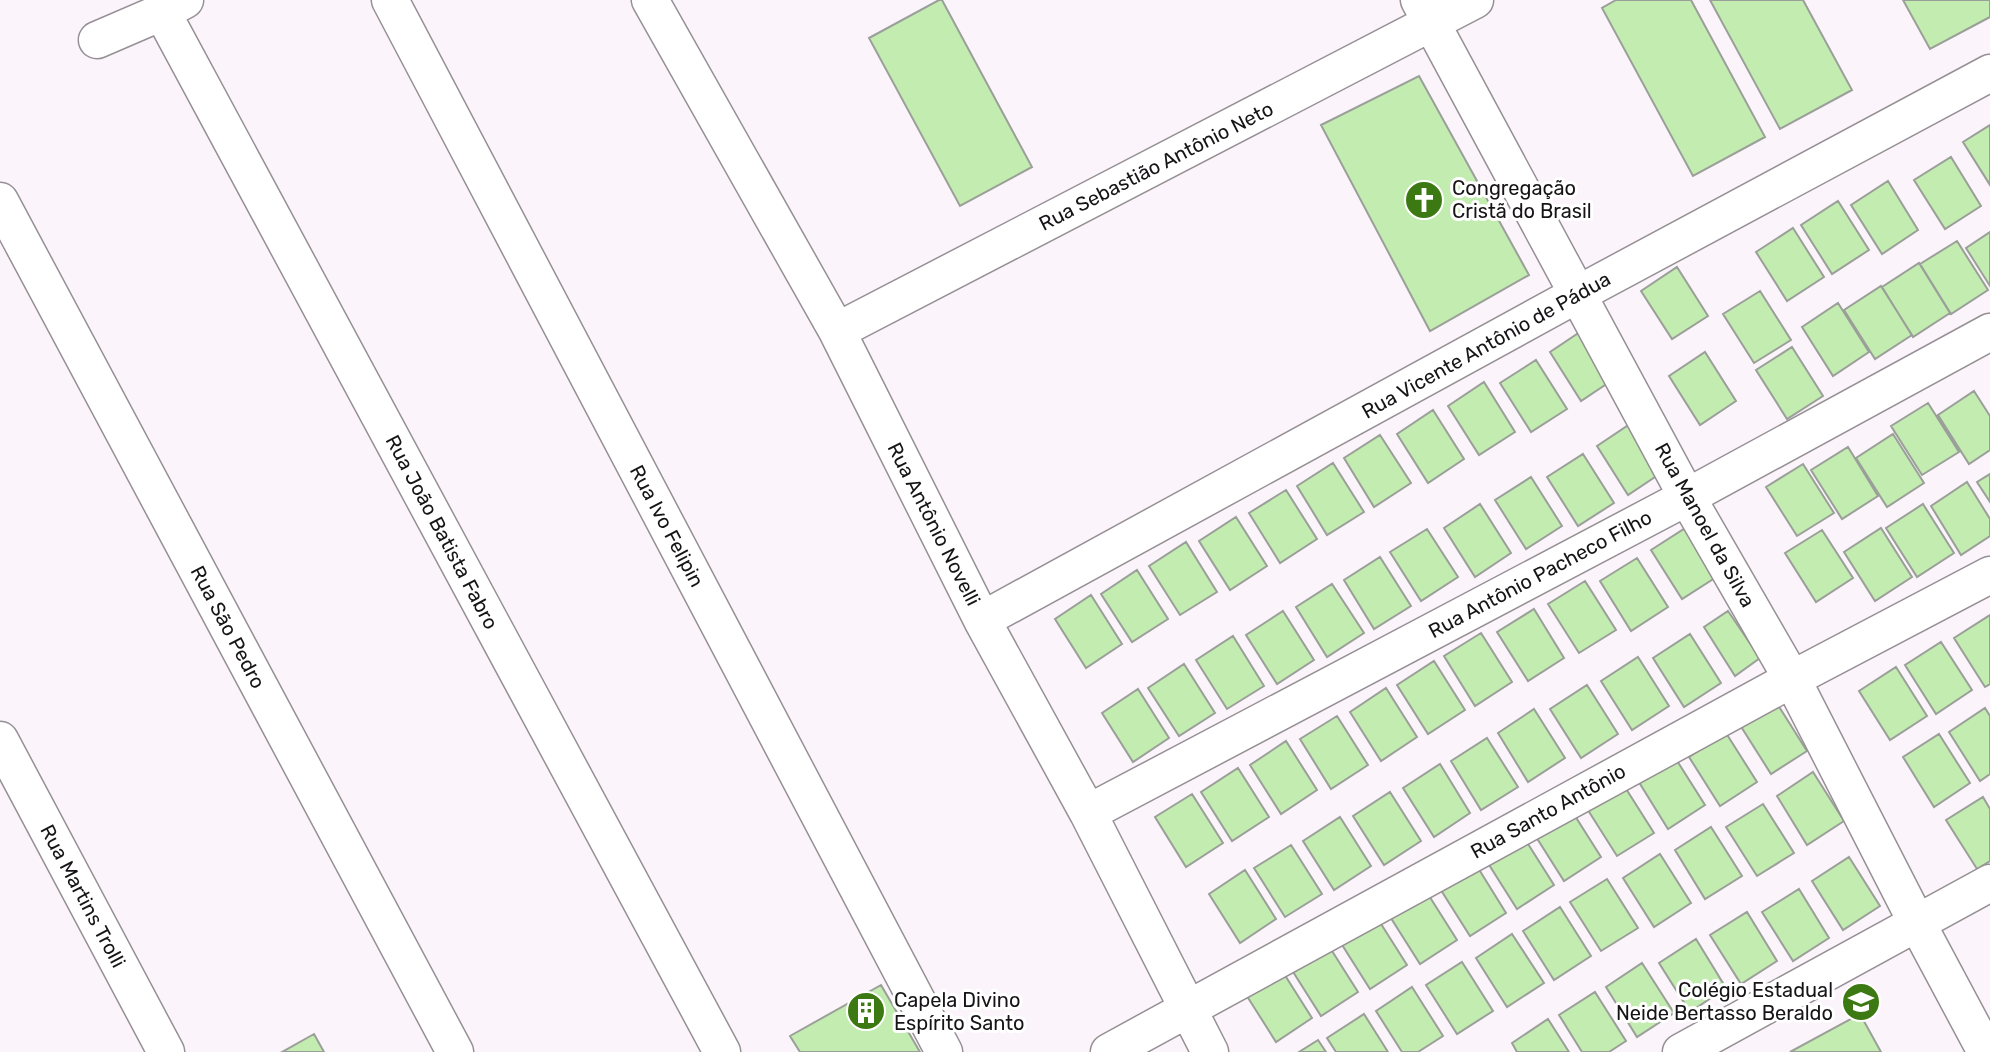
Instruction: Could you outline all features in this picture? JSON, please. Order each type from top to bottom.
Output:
[{"type":"street","name":"Rua Ivo Felipin","points":[[390,0],[944,1052]]},
{"type":"street","name":"Rua Antônio Novelli","points":[[650,0],[837,331],[982,620],[1088,813],[1210,1052]]},
{"type":"street","name":"Rua Sebastião Antônio Neto","points":[[837,331],[1426,12],[1475,0]]},
{"type":"street","points":[[97,40],[174,6]]},
{"type":"street","name":"Rua João Batista Fabro","points":[[174,6],[722,1052]]},
{"type":"street","name":"Rua Manoel da Silva","points":[[1426,12],[1687,497],[1792,679],[1986,1052]]},
{"type":"street","name":"Rua Vicente Antônio de Pádua","points":[[982,620],[1990,73]]},
{"type":"street","name":"Rua São Pedro","points":[[0,201],[455,1052]]},
{"type":"street","name":"Rua Antônio Pacheco Filho","points":[[1088,813],[1687,497],[1990,332]]},
{"type":"street","name":"Rua Santo Antônio","points":[[1109,1052],[1792,679],[1990,575]]},
{"type":"street","name":"Rua Martins Trolli","points":[[0,740],[166,1052]]},
{"type":"street","points":[[1681,1052],[1990,883]]},
{"type":"building","points":[[942,0],[1032,167],[960,206],[869,38]]},
{"type":"building","points":[[1616,0],[1691,0],[1765,137],[1693,176],[1602,8]]},
{"type":"building","points":[[1710,0],[1803,0],[1852,90],[1780,129]]},
{"type":"building","points":[[1903,0],[1990,0],[1990,17],[1930,49]]},
{"type":"building","name":"Congregação Cristã do Brasil","points":[[1419,76],[1529,275],[1430,331],[1321,125]]},
{"type":"building","points":[[1990,125],[1990,185],[1963,142]]},
{"type":"building","points":[[1951,157],[1981,206],[1945,229],[1914,180]]},
{"type":"building","points":[[1888,181],[1918,230],[1882,254],[1851,205]]},
{"type":"building","points":[[1838,201],[1869,250],[1832,274],[1801,225]]},
{"type":"building","points":[[1793,228],[1824,277],[1787,301],[1756,252]]},
{"type":"building","points":[[1990,232],[1990,286],[1966,248]]},
{"type":"building","points":[[1957,241],[1988,290],[1951,314],[1920,264]]},
{"type":"building","points":[[1919,263],[1950,313],[1913,337],[1882,287]]},
{"type":"building","points":[[1677,267],[1708,316],[1672,339],[1641,291]]},
{"type":"building","points":[[1881,286],[1912,335],[1875,359],[1844,310]]},
{"type":"building","points":[[1760,291],[1791,340],[1754,363],[1723,314]]},
{"type":"building","points":[[1838,303],[1869,352],[1833,376],[1802,327]]},
{"type":"building","points":[[1586,328],[1617,377],[1581,401],[1550,352]]},
{"type":"building","points":[[1792,347],[1823,396],[1787,419],[1756,370]]},
{"type":"building","points":[[1705,352],[1736,401],[1700,425],[1669,376]]},
{"type":"building","points":[[1536,360],[1567,409],[1531,432],[1500,383]]},
{"type":"building","points":[[1484,382],[1515,432],[1479,455],[1448,406]]},
{"type":"building","points":[[1974,391],[1990,416],[1990,450],[1969,464],[1938,415]]},
{"type":"building","points":[[1928,403],[1959,452],[1922,475],[1891,426]]},
{"type":"building","points":[[1433,410],[1464,459],[1428,483],[1397,434]]},
{"type":"building","points":[[1633,422],[1664,471],[1628,495],[1597,446]]},
{"type":"building","points":[[1893,434],[1924,483],[1887,507],[1856,458]]},
{"type":"building","points":[[1380,435],[1411,483],[1374,507],[1344,458]]},
{"type":"building","points":[[1848,447],[1878,496],[1842,519],[1811,470]]},
{"type":"building","points":[[1583,454],[1614,503],[1578,526],[1547,477]]},
{"type":"building","points":[[1333,463],[1364,512],[1327,535],[1297,486]]},
{"type":"building","points":[[1803,464],[1834,513],[1797,536],[1766,487]]},
{"type":"building","points":[[1990,474],[1990,502],[1977,482]]},
{"type":"building","points":[[1531,477],[1562,526],[1526,549],[1495,500]]},
{"type":"building","points":[[1967,482],[1990,519],[1990,536],[1961,555],[1931,506]]},
{"type":"building","points":[[1286,490],[1317,539],[1280,563],[1249,513]]},
{"type":"building","points":[[1480,504],[1511,553],[1475,577],[1444,528]]},
{"type":"building","points":[[1923,504],[1954,553],[1917,577],[1886,528]]},
{"type":"building","points":[[1236,517],[1267,566],[1230,590],[1199,541]]},
{"type":"building","points":[[1687,527],[1718,576],[1682,599],[1651,550]]},
{"type":"building","points":[[1881,528],[1912,577],[1875,601],[1844,552]]},
{"type":"building","points":[[1427,529],[1458,577],[1421,601],[1390,552]]},
{"type":"building","points":[[1822,530],[1853,578],[1816,602],[1785,553]]},
{"type":"building","points":[[1186,542],[1217,592],[1180,615],[1149,566]]},
{"type":"building","points":[[1380,557],[1411,606],[1374,629],[1344,580]]},
{"type":"building","points":[[1637,558],[1668,607],[1631,631],[1600,581]]},
{"type":"building","points":[[1137,570],[1168,619],[1132,642],[1101,594]]},
{"type":"building","points":[[1585,581],[1616,630],[1579,653],[1548,604]]},
{"type":"building","points":[[1332,584],[1364,633],[1327,657],[1296,607]]},
{"type":"building","points":[[1091,595],[1122,644],[1086,668],[1055,619]]},
{"type":"building","points":[[1534,609],[1564,658],[1528,681],[1497,632]]},
{"type":"building","points":[[1283,611],[1314,660],[1277,684],[1246,635]]},
{"type":"building","points":[[1728,611],[1760,658],[1735,676],[1704,627]]},
{"type":"building","points":[[1990,615],[1990,684],[1985,687],[1954,638]]},
{"type":"building","points":[[1481,633],[1512,682],[1475,706],[1444,656]]},
{"type":"building","points":[[1690,634],[1721,683],[1684,707],[1653,658]]},
{"type":"building","points":[[1233,636],[1264,686],[1227,709],[1196,660]]},
{"type":"building","points":[[1941,642],[1972,690],[1936,714],[1905,665]]},
{"type":"building","points":[[1638,657],[1669,706],[1632,730],[1601,681]]},
{"type":"building","points":[[1434,661],[1465,710],[1428,734],[1397,685]]},
{"type":"building","points":[[1184,664],[1215,713],[1179,736],[1148,688]]},
{"type":"building","points":[[1896,667],[1927,716],[1890,740],[1859,691]]},
{"type":"building","points":[[1587,685],[1618,734],[1581,758],[1550,709]]},
{"type":"building","points":[[1386,688],[1417,737],[1381,761],[1350,712]]},
{"type":"building","points":[[1138,689],[1169,738],[1133,762],[1102,713]]},
{"type":"building","points":[[1776,702],[1807,751],[1771,774],[1740,725]]},
{"type":"building","points":[[1985,708],[1990,716],[1990,774],[1980,781],[1949,732]]},
{"type":"building","points":[[1534,709],[1565,758],[1528,782],[1498,733]]},
{"type":"building","points":[[1337,716],[1368,765],[1331,789],[1300,739]]},
{"type":"building","points":[[1726,733],[1757,782],[1720,806],[1689,757]]},
{"type":"building","points":[[1939,734],[1970,783],[1934,807],[1903,757]]},
{"type":"building","points":[[1487,738],[1518,787],[1481,810],[1451,761]]},
{"type":"building","points":[[1286,741],[1317,790],[1281,814],[1250,765]]},
{"type":"building","points":[[1674,756],[1705,805],[1668,829],[1637,779]]},
{"type":"building","points":[[1440,764],[1470,813],[1434,837],[1403,788]]},
{"type":"building","points":[[1238,768],[1269,817],[1232,841],[1201,792]]},
{"type":"building","points":[[1813,772],[1844,821],[1807,845],[1777,796]]},
{"type":"building","points":[[1623,784],[1654,833],[1617,856],[1586,807]]},
{"type":"building","points":[[1390,792],[1421,841],[1384,865],[1353,816]]},
{"type":"building","points":[[1192,794],[1223,843],[1186,867],[1155,817]]},
{"type":"building","points":[[1983,797],[1990,809],[1990,861],[1977,869],[1946,820]]},
{"type":"building","points":[[1763,804],[1794,853],[1757,876],[1726,827]]},
{"type":"building","points":[[1570,808],[1601,857],[1564,881],[1533,832]]},
{"type":"building","points":[[1340,817],[1371,866],[1334,890],[1303,841]]},
{"type":"building","points":[[1711,827],[1742,876],[1705,899],[1675,850]]},
{"type":"building","points":[[1523,836],[1554,885],[1517,909],[1486,860]]},
{"type":"building","points":[[1291,845],[1322,894],[1285,917],[1254,868]]},
{"type":"building","points":[[1660,854],[1691,903],[1654,927],[1623,878]]},
{"type":"building","points":[[1849,857],[1880,906],[1843,930],[1812,881]]},
{"type":"building","points":[[1475,863],[1506,913],[1470,936],[1439,887]]},
{"type":"building","points":[[1245,870],[1276,919],[1240,943],[1209,894]]},
{"type":"building","points":[[1607,879],[1638,928],[1601,951],[1570,902]]},
{"type":"building","points":[[1799,889],[1829,938],[1793,961],[1762,912]]},
{"type":"building","points":[[1426,891],[1457,940],[1420,964],[1389,915]]},
{"type":"building","points":[[1560,907],[1591,956],[1554,980],[1523,931]]},
{"type":"building","points":[[1747,912],[1777,961],[1741,984],[1710,935]]},
{"type":"building","points":[[1376,916],[1407,965],[1370,989],[1339,940]]},
{"type":"building","points":[[1512,934],[1544,983],[1507,1007],[1476,958]]},
{"type":"building","points":[[1696,939],[1726,988],[1690,1012],[1659,963]]},
{"type":"building","points":[[1327,943],[1358,992],[1321,1016],[1290,967]]},
{"type":"building","points":[[1462,962],[1493,1011],[1457,1034],[1426,985]]},
{"type":"building","points":[[1642,963],[1674,1013],[1637,1037],[1606,987]]},
{"type":"building","points":[[1281,969],[1312,1018],[1276,1042],[1245,993]]},
{"type":"building","name":"Capela Divino Espírito Santo","points":[[881,985],[920,1052],[800,1052],[790,1036]]},
{"type":"building","points":[[1412,987],[1443,1036],[1418,1052],[1402,1052],[1376,1011]]},
{"type":"building","points":[[1595,992],[1626,1041],[1609,1052],[1582,1052],[1559,1015]]},
{"type":"building","points":[[1364,1014],[1388,1052],[1336,1052],[1327,1038]]},
{"type":"building","points":[[1860,1014],[1881,1052],[1790,1052]]},
{"type":"building","points":[[1548,1019],[1569,1052],[1517,1052],[1512,1043]]},
{"type":"building","points":[[314,1034],[324,1052],[282,1052]]},
{"type":"building","points":[[1318,1040],[1326,1052],[1299,1052]]},
{"type":"place","name":"Congregação Cristã do Brasil","points":[[1424,200]]},
{"type":"place","name":"Colégio Estadual Neide Bertasso Beraldo","points":[[1861,1002]]},
{"type":"place","name":"Capela Divino Espírito Santo","points":[[866,1011]]}]
